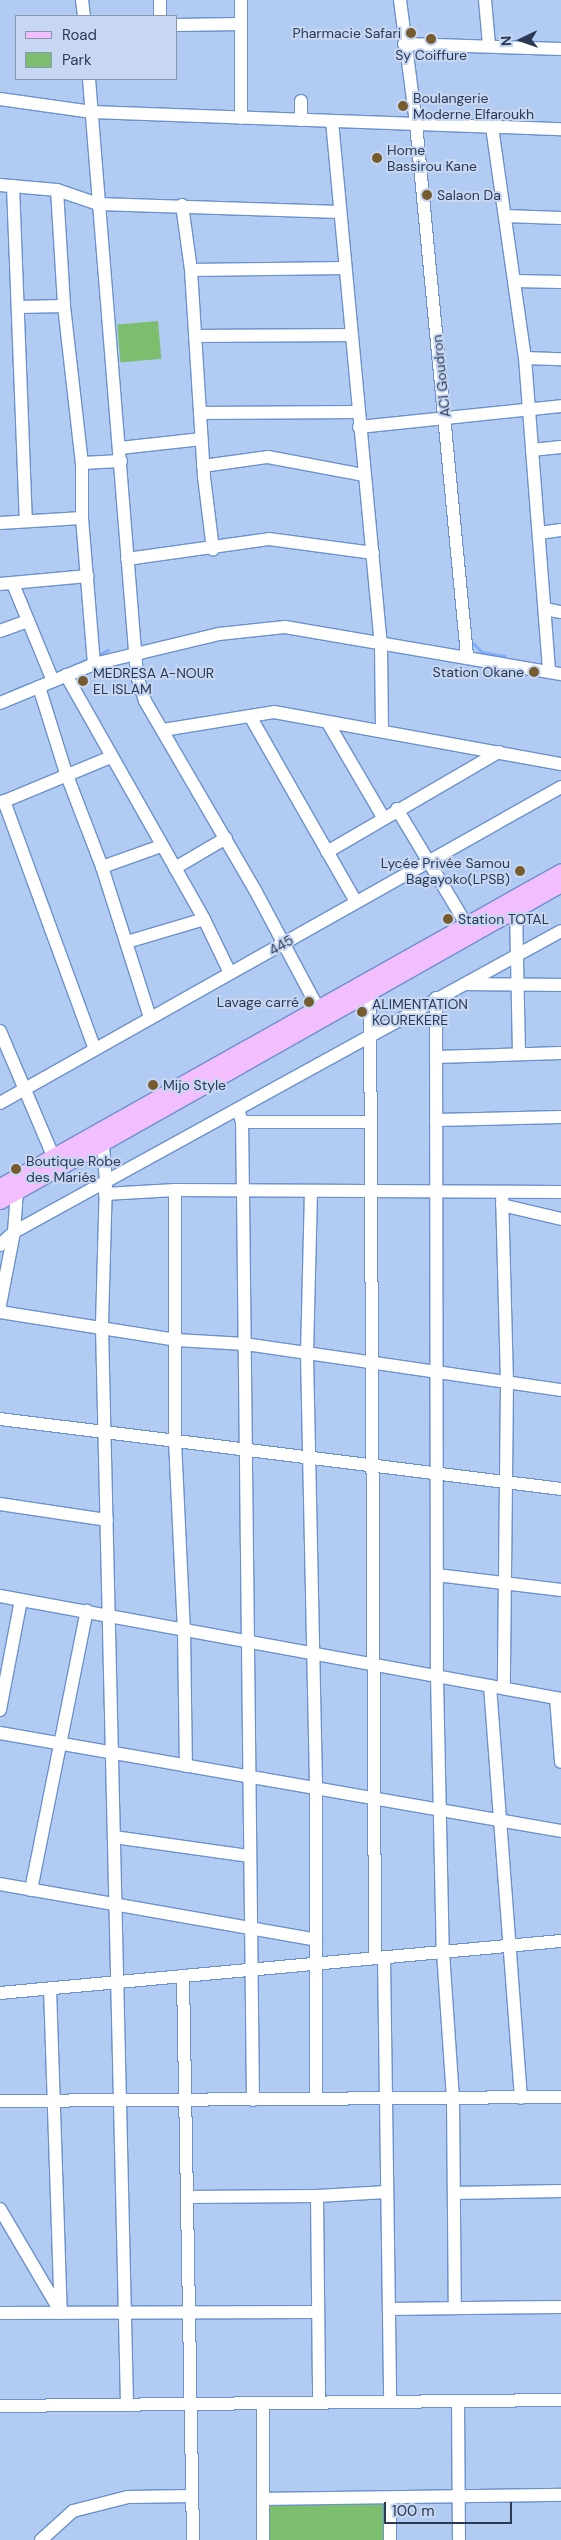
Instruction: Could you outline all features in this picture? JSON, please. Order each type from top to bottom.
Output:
[{"type":"main road","points":[[0,1201],[102,1136],[318,1008],[561,871]]},
{"type":"main road","points":[[0,1186],[53,1156],[102,1136],[370,993],[561,884]]},
{"type":"street","points":[[82,0],[84,15]]},
{"type":"street","points":[[160,0],[160,15]]},
{"type":"street","points":[[241,0],[241,118]]},
{"type":"street","name":"ACI Goudron","points":[[400,0],[404,44],[416,124],[467,656]]},
{"type":"street","points":[[485,0],[489,45]]},
{"type":"street","points":[[178,25],[241,24]]},
{"type":"street","points":[[404,44],[489,45],[561,49]]},
{"type":"street","points":[[89,80],[98,204],[121,454],[127,559],[136,653],[136,676],[145,701],[226,838],[318,1008]]},
{"type":"street","points":[[0,99],[92,112],[561,130]]},
{"type":"street","points":[[301,101],[301,120]]},
{"type":"street","points":[[332,121],[346,268],[350,334],[381,646],[382,730]]},
{"type":"street","points":[[0,703],[94,664],[219,634],[285,627],[381,646],[467,656],[555,673],[544,609],[526,358],[492,127]]},
{"type":"street","points":[[26,521],[18,307],[6,185],[58,190],[98,204],[182,205],[340,212]]},
{"type":"street","points":[[58,190],[64,306],[82,463],[82,518],[94,664]]},
{"type":"street","points":[[182,205],[191,270],[203,466],[213,550]]},
{"type":"street","points":[[505,216],[561,218]]},
{"type":"street","points":[[191,270],[346,268]]},
{"type":"street","points":[[514,281],[561,282]]},
{"type":"street","points":[[18,307],[64,306]]},
{"type":"street","points":[[195,336],[350,334]]},
{"type":"street","points":[[526,358],[561,359]]},
{"type":"street","points":[[359,427],[561,406]]},
{"type":"street","points":[[200,413],[358,412]]},
{"type":"street","points":[[82,463],[202,439]]},
{"type":"street","points":[[532,450],[561,447]]},
{"type":"street","points":[[203,466],[268,457],[364,475]]},
{"type":"street","points":[[0,523],[82,518]]},
{"type":"street","points":[[539,533],[561,530]]},
{"type":"street","points":[[127,559],[213,550],[269,539],[373,553]]},
{"type":"street","points":[[0,584],[88,576]]},
{"type":"street","points":[[13,584],[53,681]]},
{"type":"street","points":[[544,609],[561,612]]},
{"type":"street","points":[[0,631],[28,621]]},
{"type":"street","points":[[66,675],[110,757],[204,919],[230,973]]},
{"type":"street","points":[[40,687],[66,773],[102,867],[150,1017]]},
{"type":"street","points":[[163,730],[274,712],[328,723],[382,730],[561,764]]},
{"type":"street","points":[[250,716],[356,902]]},
{"type":"street","points":[[328,723],[383,816]]},
{"type":"street","points":[[327,852],[383,816],[499,752]]},
{"type":"street","points":[[94,1047],[2,802],[66,773],[110,757]]},
{"type":"street","name":"445","points":[[0,1103],[94,1047],[284,943],[427,860],[561,787]]},
{"type":"street","points":[[397,809],[466,924]]},
{"type":"street","points":[[174,868],[226,838]]},
{"type":"street","points":[[102,867],[161,846]]},
{"type":"street","points":[[516,910],[519,1054]]},
{"type":"street","points":[[127,942],[204,919]]},
{"type":"street","points":[[0,1245],[14,1232],[106,1187],[370,1034],[561,931]]},
{"type":"street","points":[[462,984],[561,986]]},
{"type":"street","points":[[370,993],[374,1798],[386,2098],[390,2402]]},
{"type":"street","points":[[436,998],[437,1676],[443,1952],[453,2098],[455,2308]]},
{"type":"street","points":[[0,1031],[53,1156]]},
{"type":"street","points":[[436,1057],[561,1053]]},
{"type":"street","points":[[238,1109],[242,1122],[244,1191],[253,2100]]},
{"type":"street","points":[[436,1120],[561,1117]]},
{"type":"street","points":[[242,1122],[371,1122]]},
{"type":"street","points":[[102,1136],[106,1187],[102,1327],[127,2405]]},
{"type":"street","points":[[106,1187],[244,1191],[436,1191],[502,1198],[561,1192]]},
{"type":"street","points":[[175,1190],[176,1441],[184,1629],[186,1766]]},
{"type":"street","points":[[0,1305],[14,1232],[17,1191]]},
{"type":"street","points":[[310,1191],[307,1355],[311,1458],[316,1788],[316,2099]]},
{"type":"street","points":[[502,1198],[561,1219]]},
{"type":"street","points":[[502,1198],[507,1383],[504,1688]]},
{"type":"street","points":[[0,1312],[176,1340],[245,1344],[437,1374],[561,1390]]},
{"type":"street","points":[[0,1419],[561,1489]]},
{"type":"street","points":[[0,1504],[107,1520]]},
{"type":"street","points":[[437,1575],[561,1590]]},
{"type":"street","points":[[0,1596],[558,1698],[561,1762]]},
{"type":"street","points":[[0,1710],[21,1600]]},
{"type":"street","points":[[31,1890],[87,1612]]},
{"type":"street","points":[[490,1686],[521,2098]]},
{"type":"street","points":[[0,1734],[561,1831]]},
{"type":"street","points":[[114,1837],[250,1856]]},
{"type":"street","points":[[0,1884],[316,1940]]},
{"type":"street","points":[[0,1993],[561,1941]]},
{"type":"street","points":[[182,1976],[191,2312],[193,2540]]},
{"type":"street","points":[[50,1988],[61,2313]]},
{"type":"street","points":[[0,2102],[561,2097]]},
{"type":"street","points":[[454,2193],[561,2191]]},
{"type":"street","points":[[187,2197],[317,2196],[388,2192]]},
{"type":"street","points":[[317,2196],[319,2403]]},
{"type":"street","points":[[0,2210],[61,2313]]},
{"type":"street","points":[[389,2309],[561,2307]]},
{"type":"street","points":[[0,2313],[318,2312]]},
{"type":"street","points":[[0,2406],[561,2400]]},
{"type":"street","points":[[458,2401],[459,2540]]},
{"type":"street","points":[[263,2403],[263,2540]]},
{"type":"street","points":[[263,2500],[561,2495]]},
{"type":"street","points":[[41,2540],[73,2511],[128,2497],[192,2496]]},
{"type":"street","points":[[390,2498],[390,2540]]},
{"type":"green space","points":[[158,321],[161,359],[120,362],[117,325]]},
{"type":"green space","points":[[385,2502],[386,2540],[269,2540],[268,2506]]},
{"type":"waterway","points":[[470,640],[482,652],[505,656]]},
{"type":"waterway","points":[[98,655],[108,650]]},
{"type":"waterway","points":[[64,670],[88,659]]},
{"type":"waterway","points":[[1,696],[26,685]]},
{"type":"place","name":"Pharmacie Safari","points":[[411,33]]},
{"type":"place","name":"Sy Coiffure","points":[[431,39]]},
{"type":"place","name":"Boulangerie Moderne Elfaroukh","points":[[403,106]]},
{"type":"place","name":"Home Bassirou Kane","points":[[377,158]]},
{"type":"place","name":"Salaon Da","points":[[427,195]]},
{"type":"place","name":"Station Okane","points":[[534,672]]},
{"type":"place","name":"MEDRESA A-NOUR EL ISLAM","points":[[83,681]]},
{"type":"place","name":"Lycée Privée Samou Bagayoko(LPSB)","points":[[520,871]]},
{"type":"place","name":"Station TOTAL","points":[[448,919]]},
{"type":"place","name":"Lavage carré","points":[[309,1002]]},
{"type":"place","name":"ALIMENTATION KOUREKERE","points":[[362,1012]]},
{"type":"place","name":"Mijo Style","points":[[153,1085]]},
{"type":"place","name":"Boutique Robe des Mariés","points":[[16,1169]]}]
